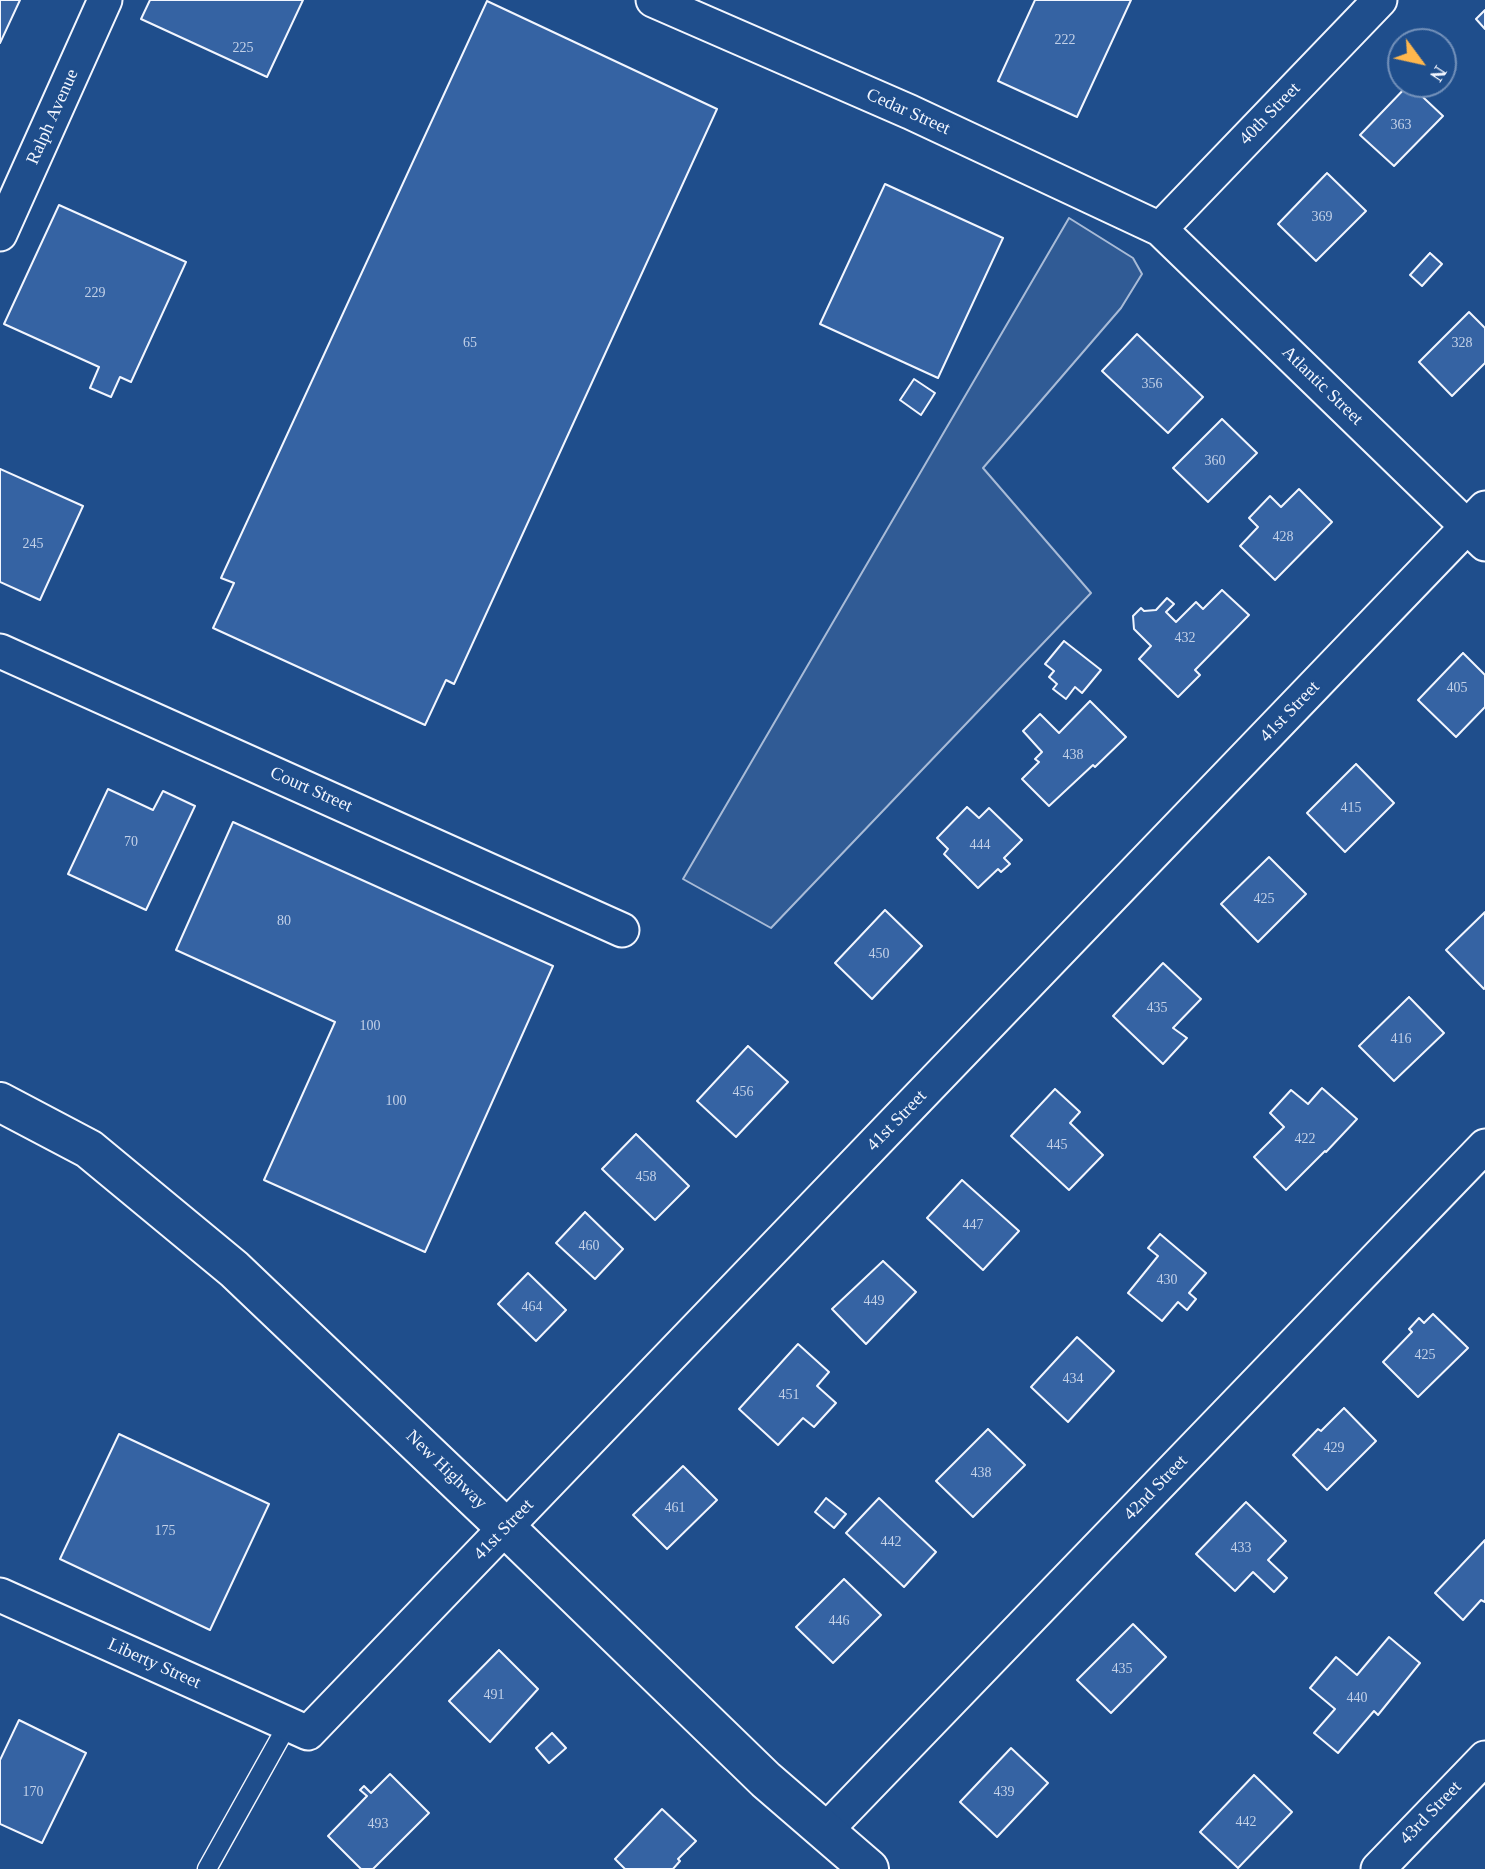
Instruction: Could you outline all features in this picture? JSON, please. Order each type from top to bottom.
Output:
[{"type":"main road","name":"New Highway","points":[[0,1102],[89,1149],[234,1269],[766,1780],[869,1869]]},
{"type":"street","name":"Ralph Avenue","points":[[0,234],[9,189],[106,0]]},
{"type":"street","name":"Cedar Street","points":[[653,0],[910,112],[1160,229]]},
{"type":"street","name":"40th Street","points":[[1160,229],[1380,0]]},
{"type":"street","name":"Atlantic Street","points":[[1160,229],[1479,526]]},
{"type":"street","name":"41st Street","points":[[298,1729],[506,1528],[1479,526]]},
{"type":"street","name":"Court Street","points":[[0,651],[622,930]]},
{"type":"street","name":"42nd Street","points":[[826,1830],[1485,1146]]},
{"type":"street","name":"Liberty Street","points":[[0,1595],[298,1729]]},
{"type":"street","name":"43rd Street","points":[[1378,1869],[1485,1758]]},
{"type":"lane","points":[[207,1869],[298,1729]]},
{"type":"shaded area","points":[[1069,218],[1133,258],[1142,274],[1121,308],[983,468],[1091,593],[771,928],[683,879]]},
{"type":"building","points":[[0,0],[20,0],[0,43]]},
{"type":"building","points":[[150,0],[303,0],[267,77],[141,19]]},
{"type":"building","points":[[1035,0],[1131,0],[1077,117],[998,81]]},
{"type":"building","points":[[487,1],[717,109],[454,684],[446,680],[425,725],[213,628],[234,583],[221,578]]},
{"type":"building","points":[[1485,10],[1485,29],[1476,19]]},
{"type":"building","points":[[1396,98],[1424,98],[1443,116],[1394,166],[1360,135]]},
{"type":"building","points":[[1327,173],[1366,211],[1316,261],[1278,224]]},
{"type":"building","points":[[885,184],[1003,238],[938,378],[820,324]]},
{"type":"building","points":[[59,205],[186,262],[131,382],[120,377],[111,397],[90,388],[99,367],[4,324]]},
{"type":"building","points":[[1430,253],[1442,264],[1422,286],[1410,275]]},
{"type":"building","points":[[1469,312],[1485,328],[1485,363],[1452,396],[1419,362]]},
{"type":"building","points":[[1137,334],[1203,397],[1168,433],[1102,371]]},
{"type":"building","points":[[914,379],[935,393],[921,415],[900,400]]},
{"type":"building","points":[[1222,419],[1257,453],[1208,502],[1173,468]]},
{"type":"building","points":[[0,469],[83,506],[40,600],[0,582]]},
{"type":"building","points":[[1299,489],[1332,522],[1275,580],[1240,546],[1258,527],[1249,518],[1270,496],[1281,507]]},
{"type":"building","points":[[1222,590],[1249,615],[1195,670],[1200,675],[1178,697],[1139,659],[1151,646],[1134,629],[1133,616],[1141,608],[1144,611],[1156,610],[1167,598],[1174,604],[1166,612],[1176,622],[1196,602],[1203,609]]},
{"type":"building","points":[[1064,641],[1101,670],[1082,693],[1075,687],[1066,699],[1053,689],[1057,684],[1049,677],[1054,671],[1045,664]]},
{"type":"building","points":[[1463,653],[1485,675],[1485,707],[1456,737],[1418,700]]},
{"type":"building","points":[[1090,701],[1126,737],[1049,806],[1022,779],[1039,762],[1035,759],[1042,752],[1023,731],[1040,714],[1059,733]]},
{"type":"building","points":[[1356,764],[1394,803],[1345,852],[1307,813]]},
{"type":"building","points":[[108,789],[153,810],[163,791],[195,806],[146,910],[68,874]]},
{"type":"building","points":[[967,807],[979,818],[989,808],[1022,840],[1004,858],[1010,864],[1001,872],[998,869],[978,888],[944,854],[948,849],[937,838]]},
{"type":"building","points":[[233,822],[553,966],[425,1252],[264,1180],[335,1022],[176,950]]},
{"type":"building","points":[[1269,857],[1306,894],[1258,942],[1221,904]]},
{"type":"building","points":[[885,910],[922,946],[872,999],[835,963]]},
{"type":"building","points":[[1485,912],[1485,987],[1484,989],[1446,950]]},
{"type":"building","points":[[1163,963],[1201,999],[1173,1028],[1187,1038],[1163,1064],[1113,1016]]},
{"type":"building","points":[[1409,997],[1444,1033],[1394,1081],[1359,1046]]},
{"type":"building","points":[[748,1046],[788,1082],[736,1137],[697,1101]]},
{"type":"building","points":[[1322,1088],[1357,1119],[1286,1190],[1254,1157],[1284,1127],[1270,1113],[1291,1090],[1308,1104]]},
{"type":"building","points":[[1055,1089],[1080,1112],[1070,1123],[1103,1155],[1069,1190],[1011,1136]]},
{"type":"building","points":[[636,1134],[689,1186],[655,1220],[602,1169]]},
{"type":"building","points":[[962,1180],[1019,1231],[983,1270],[927,1218]]},
{"type":"building","points":[[585,1212],[623,1249],[595,1279],[556,1243]]},
{"type":"building","points":[[1160,1234],[1206,1273],[1189,1293],[1196,1299],[1187,1310],[1178,1302],[1162,1321],[1128,1293],[1158,1256],[1148,1248]]},
{"type":"building","points":[[883,1261],[916,1292],[866,1344],[832,1309]]},
{"type":"building","points":[[528,1273],[566,1310],[536,1341],[498,1304]]},
{"type":"building","points":[[1433,1314],[1468,1348],[1418,1397],[1383,1362],[1412,1332],[1409,1329],[1419,1318],[1424,1323]]},
{"type":"building","points":[[1077,1337],[1114,1371],[1068,1422],[1031,1387]]},
{"type":"building","points":[[798,1344],[829,1372],[817,1386],[836,1403],[814,1427],[803,1418],[778,1445],[739,1409]]},
{"type":"building","points":[[1344,1408],[1376,1441],[1327,1490],[1293,1455],[1318,1429],[1321,1431]]},
{"type":"building","points":[[988,1429],[1025,1465],[973,1517],[936,1481]]},
{"type":"building","points":[[119,1434],[269,1504],[210,1630],[60,1559]]},
{"type":"building","points":[[683,1466],[717,1500],[667,1549],[633,1515]]},
{"type":"building","points":[[826,1498],[846,1514],[834,1528],[815,1512]]},
{"type":"building","points":[[879,1498],[936,1552],[904,1587],[846,1533]]},
{"type":"building","points":[[1246,1502],[1286,1541],[1268,1560],[1287,1578],[1274,1592],[1253,1572],[1235,1591],[1196,1554]]},
{"type":"building","points":[[1485,1540],[1485,1602],[1481,1600],[1463,1620],[1435,1593]]},
{"type":"building","points":[[844,1579],[881,1615],[833,1663],[796,1627]]},
{"type":"building","points":[[1133,1624],[1166,1657],[1111,1713],[1077,1680]]},
{"type":"building","points":[[1389,1637],[1420,1663],[1378,1715],[1374,1711],[1338,1753],[1314,1733],[1335,1709],[1310,1688],[1336,1657],[1357,1675]]},
{"type":"building","points":[[499,1650],[538,1689],[490,1742],[449,1701]]},
{"type":"building","points":[[19,1720],[86,1753],[42,1843],[0,1824],[0,1760]]},
{"type":"building","points":[[552,1733],[566,1748],[549,1763],[536,1748]]},
{"type":"building","points":[[1011,1748],[1048,1783],[997,1837],[960,1802]]},
{"type":"building","points":[[390,1774],[429,1813],[373,1869],[361,1869],[328,1836],[367,1796],[360,1790],[364,1786],[371,1793]]},
{"type":"building","points":[[1254,1775],[1292,1812],[1238,1868],[1200,1832]]},
{"type":"building","points":[[662,1809],[696,1841],[678,1859],[680,1861],[673,1869],[625,1869],[615,1859]]}]
